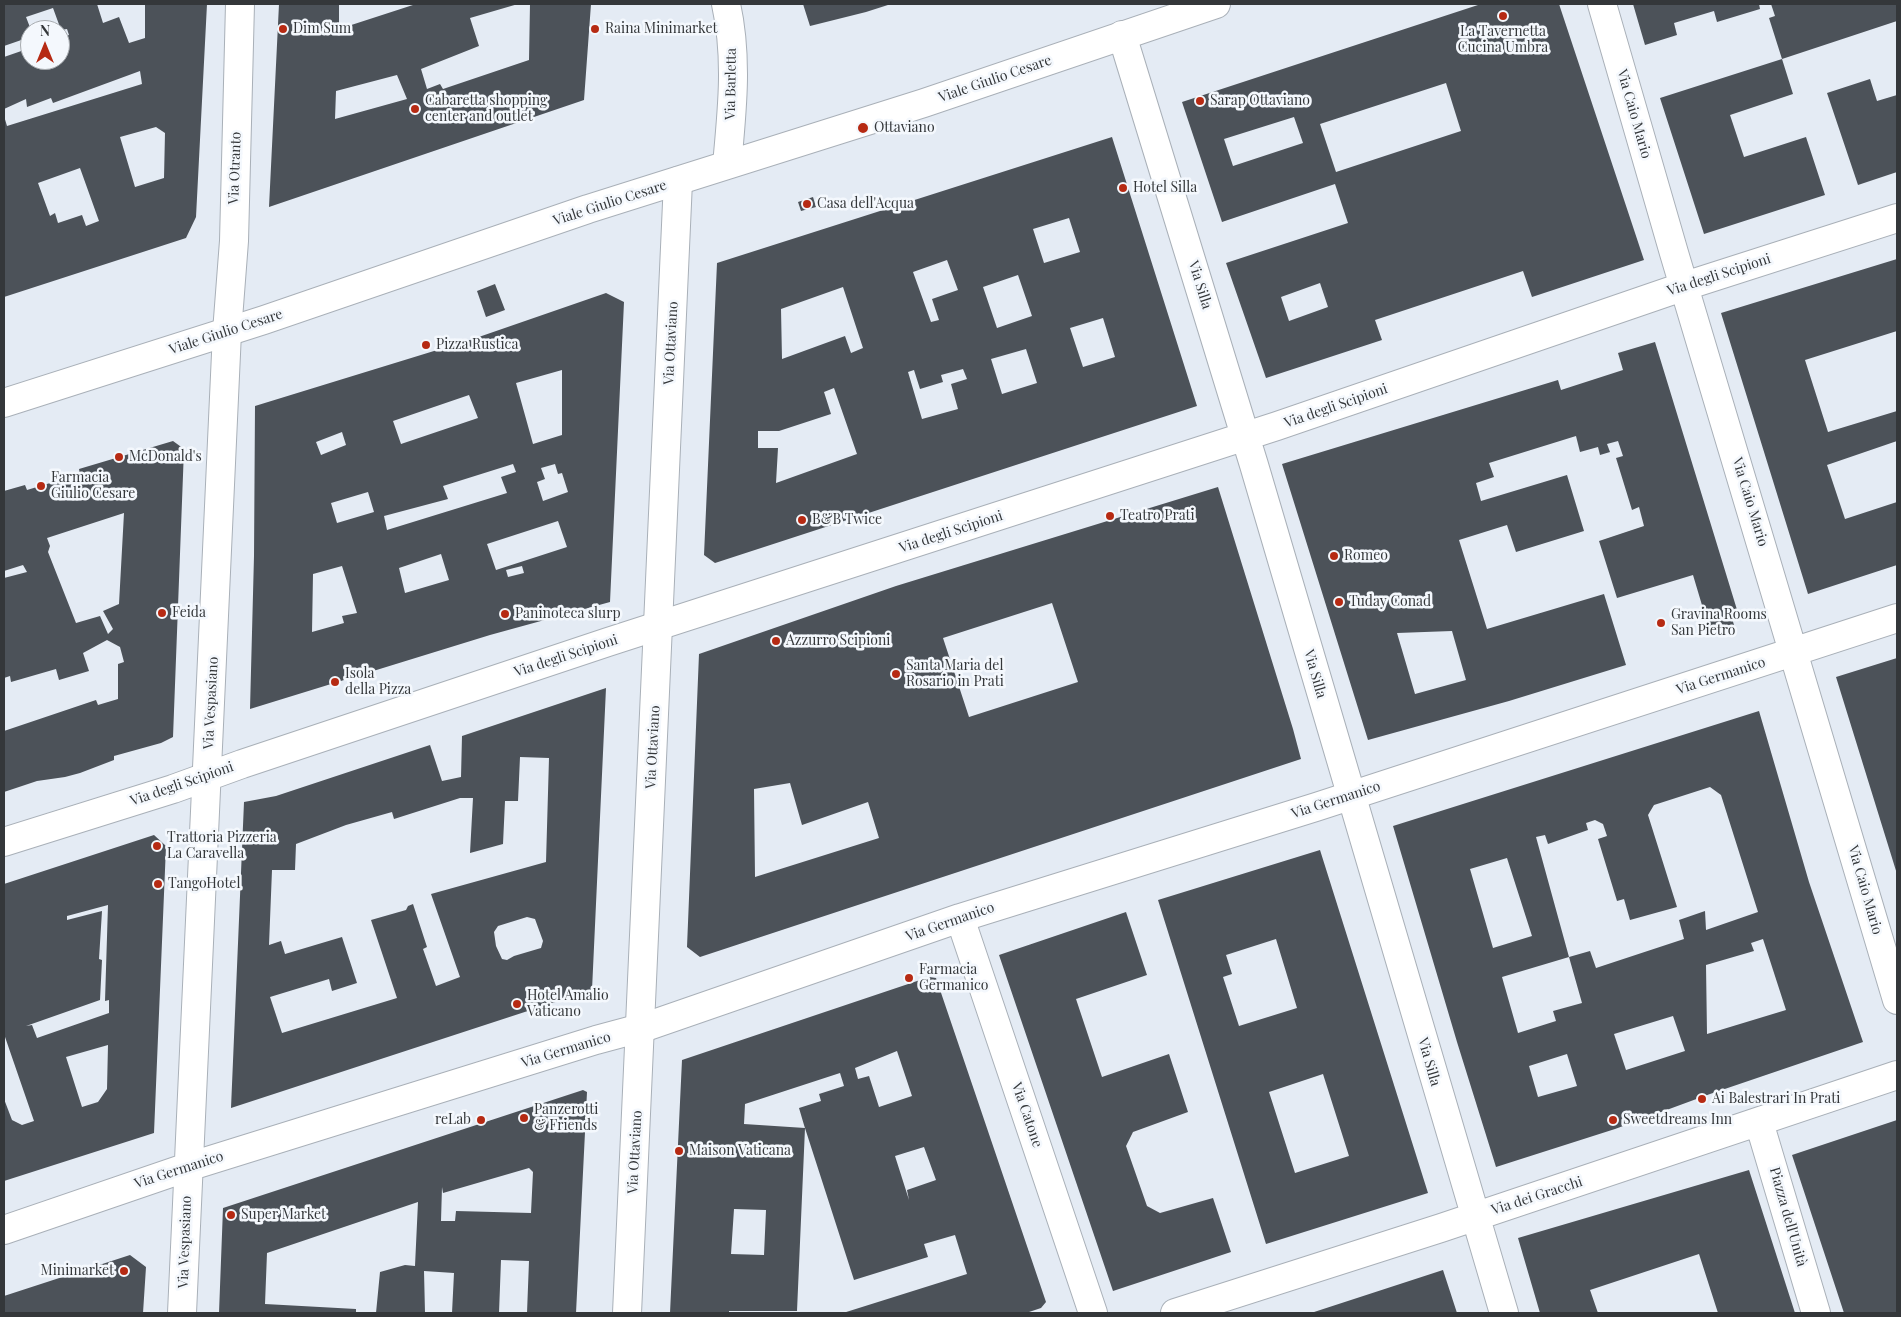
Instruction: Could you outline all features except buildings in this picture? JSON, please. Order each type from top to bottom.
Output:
[{"type":"street","name":"Via Otranto","points":[[227,332],[234,241],[240,4]]},
{"type":"street","name":"Via Barletta","points":[[726,4],[731,31],[734,71],[727,165]]},
{"type":"street","name":"Viale Giulio Cesare","points":[[4,403],[227,332],[588,209],[924,103],[1212,4]]},
{"type":"street","name":"Via Caio Mario","points":[[1602,4],[1897,1000]]},
{"type":"street","name":"Via Silla","points":[[1122,35],[1245,436],[1504,1313]]},
{"type":"street","name":"Via Ottaviano","points":[[627,1313],[678,181]]},
{"type":"street","name":"Via degli Scipioni","points":[[4,842],[173,789],[658,626],[1245,436],[1684,286],[1897,218]]},
{"type":"street","name":"Via Vespasiano","points":[[182,1313],[227,332]]},
{"type":"street","name":"Via Germanico","points":[[4,1230],[188,1166],[640,1028],[960,918],[1351,795],[1897,618]]},
{"type":"street","name":"Via Catone","points":[[960,918],[1093,1313]]},
{"type":"street","name":"Via dei Gracchi","points":[[1175,1313],[1475,1216],[1897,1075]]},
{"type":"street","name":"Piazza dell'Unità","points":[[1759,1122],[1816,1313]]},
{"type":"place","name":"La Tavernetta Cucina Umbra","points":[[1503,16]]},
{"type":"place","name":"Dim Sum","points":[[283,29]]},
{"type":"place","name":"Raina Minimarket","points":[[595,29]]},
{"type":"place","name":"Sarap Ottaviano","points":[[1200,101]]},
{"type":"place","name":"Cabaretta shopping center and outlet","points":[[415,109]]},
{"type":"place","name":"Ottaviano","points":[[863,128]]},
{"type":"place","name":"Hotel Silla","points":[[1123,188]]},
{"type":"place","name":"Casa dell'Acqua","points":[[807,204]]},
{"type":"place","name":"Pizza Rustica","points":[[426,345]]},
{"type":"place","name":"McDonald's","points":[[119,457]]},
{"type":"place","name":"Farmacia Giulio Cesare","points":[[41,486]]},
{"type":"place","name":"Teatro Prati","points":[[1110,516]]},
{"type":"place","name":"B&B Twice","points":[[802,520]]},
{"type":"place","name":"Romeo","points":[[1334,556]]},
{"type":"place","name":"Tuday Conad","points":[[1339,602]]},
{"type":"place","name":"Feida","points":[[162,613]]},
{"type":"place","name":"Paninoteca slurp","points":[[505,614]]},
{"type":"place","name":"Gravina Rooms San Pietro","points":[[1661,623]]},
{"type":"place","name":"Azzurro Scipioni","points":[[776,641]]},
{"type":"place","name":"Santa Maria del Rosario in Prati","points":[[896,674]]},
{"type":"place","name":"Isola della Pizza","points":[[335,682]]},
{"type":"place","name":"Trattoria Pizzeria La Caravella","points":[[157,846]]},
{"type":"place","name":"TangoHotel","points":[[158,884]]},
{"type":"place","name":"Farmacia Germanico","points":[[909,978]]},
{"type":"place","name":"Hotel Amalio Vaticano","points":[[517,1004]]},
{"type":"place","name":"Ai Balestrari In Prati","points":[[1702,1099]]},
{"type":"place","name":"Panzerotti & Friends","points":[[524,1118]]},
{"type":"place","name":"reLab","points":[[481,1120]]},
{"type":"place","name":"Sweetdreams Inn","points":[[1613,1120]]},
{"type":"place","name":"Maison Vaticana","points":[[679,1151]]},
{"type":"place","name":"Super Market","points":[[231,1215]]},
{"type":"place","name":"Minimarket","points":[[124,1271]]}]
